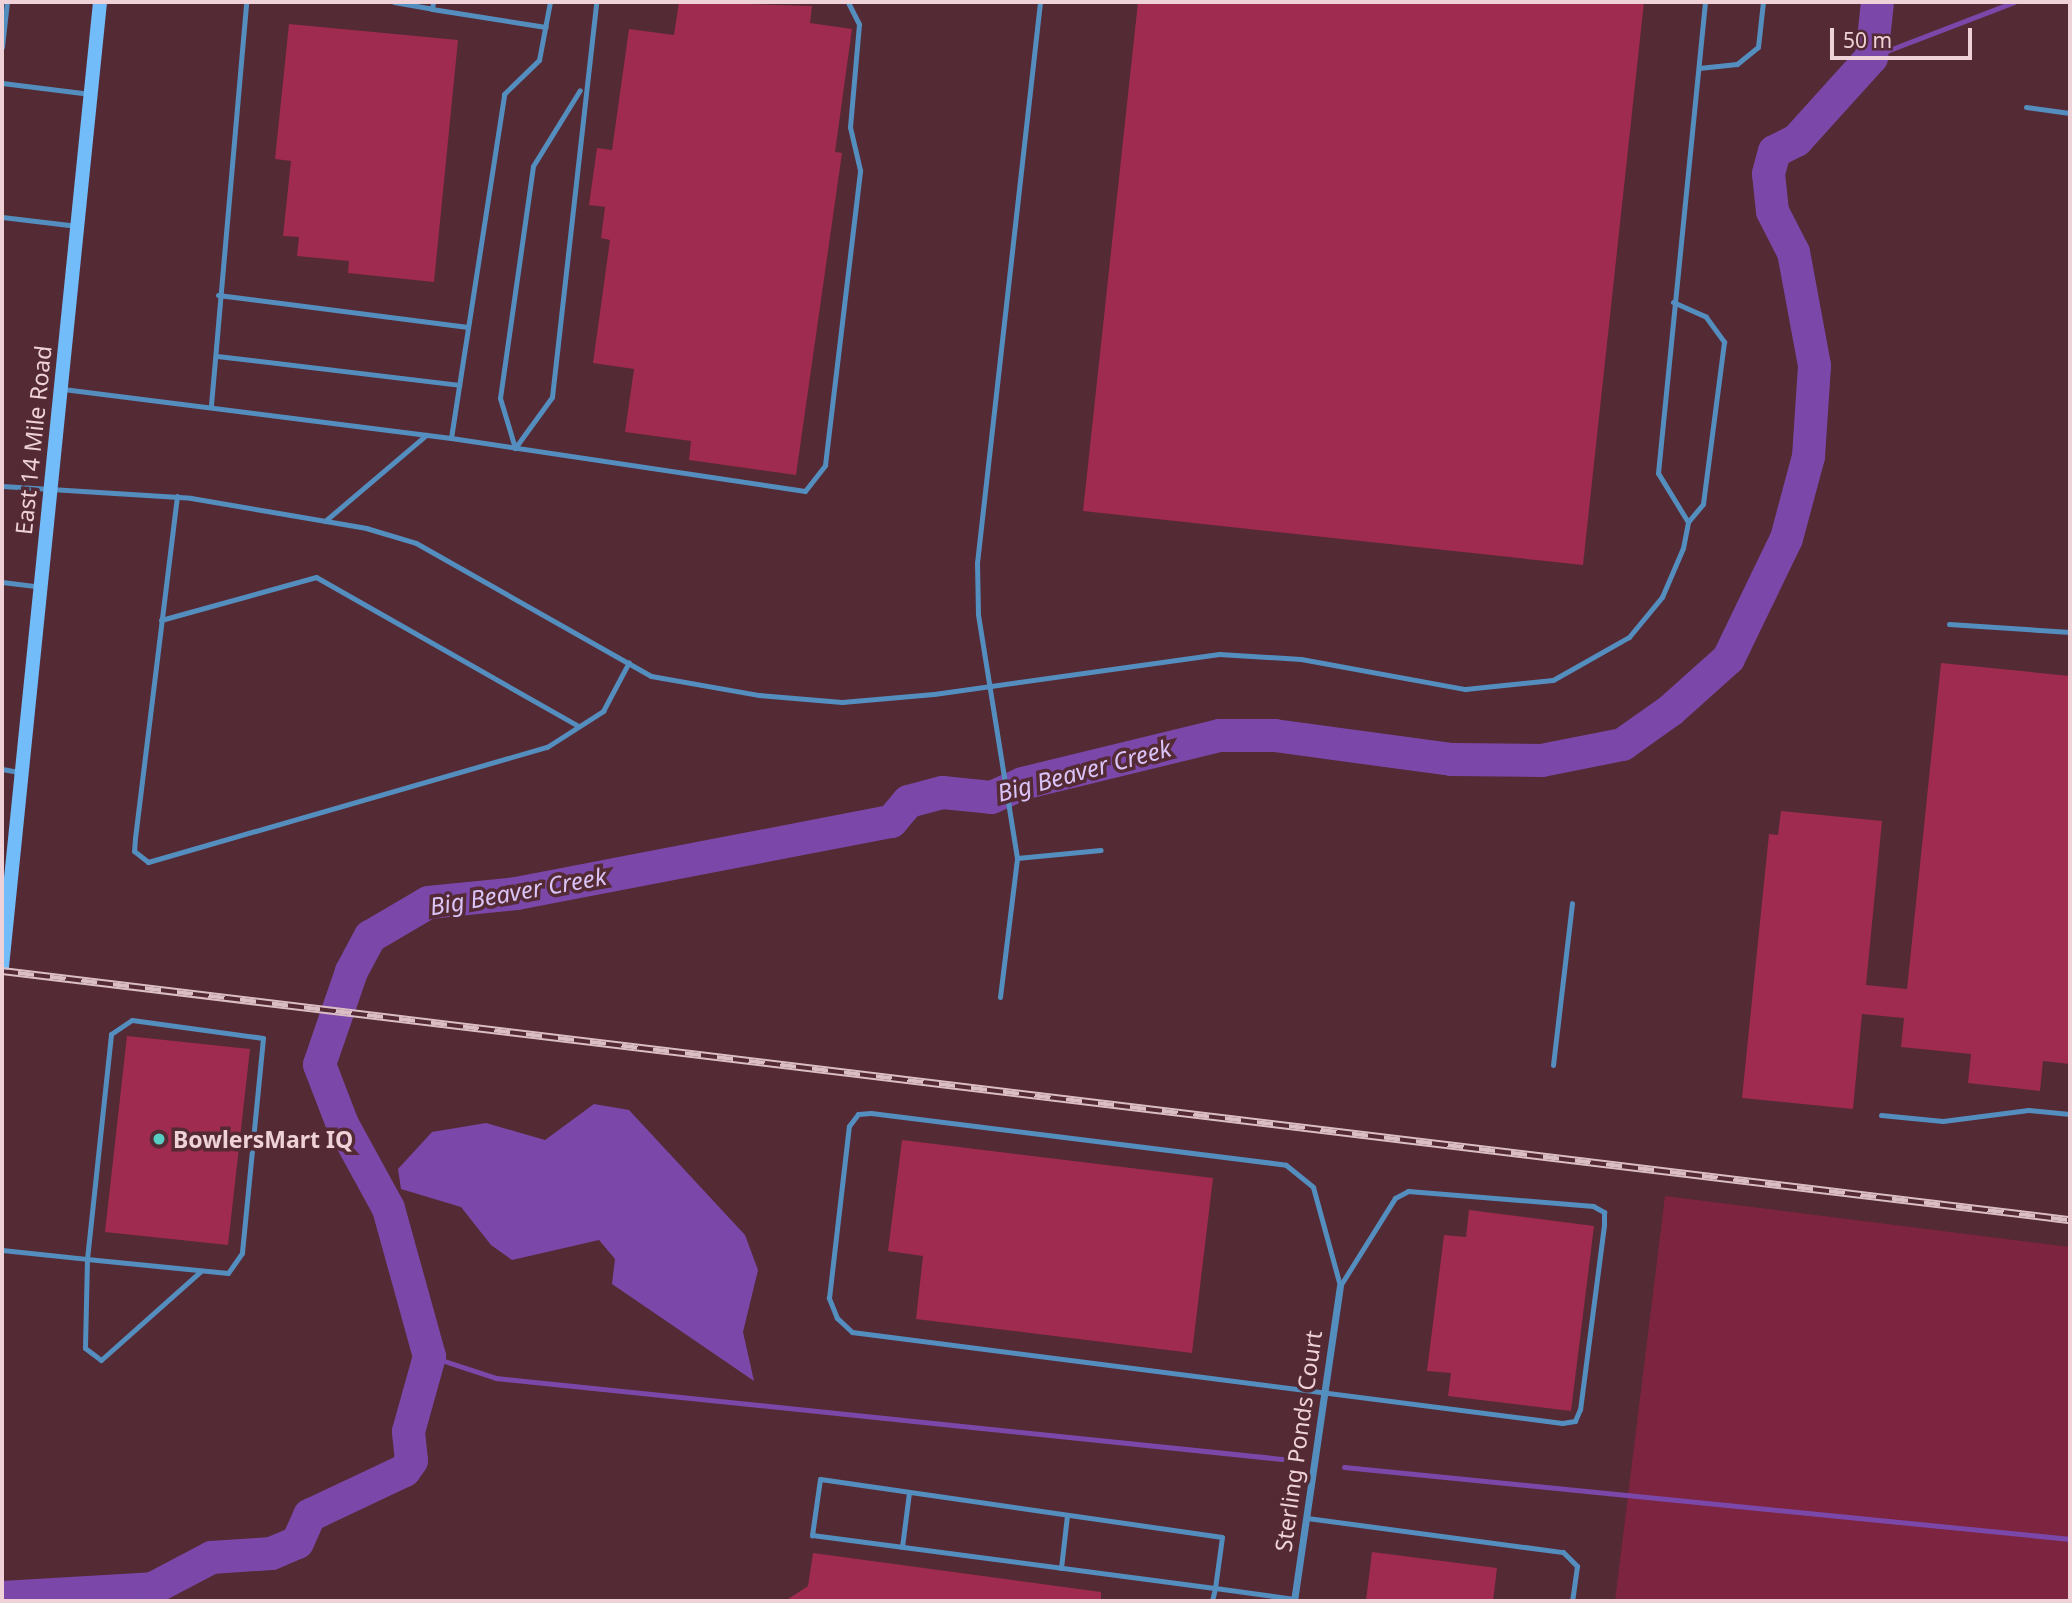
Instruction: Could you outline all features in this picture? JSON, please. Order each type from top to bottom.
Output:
[{"type":"main road","name":"East 14 Mile Road","points":[[2,967],[100,2]]},
{"type":"street","name":"Sterling Ponds Court","points":[[1294,1600],[1340,1286]]},
{"type":"lane","points":[[2,47],[7,2]]},
{"type":"lane","points":[[211,405],[217,356],[218,295],[246,2]]},
{"type":"lane","points":[[394,2],[432,5],[546,27]]},
{"type":"lane","points":[[451,438],[503,94],[539,60],[550,2]]},
{"type":"lane","points":[[515,448],[552,397],[582,168],[582,87],[596,2]]},
{"type":"lane","points":[[61,389],[211,405],[804,491],[825,465],[860,170],[850,127],[859,23],[848,2]]},
{"type":"lane","points":[[1000,997],[1017,858],[991,682],[977,562],[1040,2]]},
{"type":"lane","points":[[1688,522],[1658,473],[1705,2]]},
{"type":"lane","points":[[1699,68],[1737,64],[1758,47],[1763,2]]},
{"type":"lane","points":[[2,83],[90,94]]},
{"type":"lane","points":[[515,448],[500,398],[533,166],[582,87]]},
{"type":"lane","points":[[2025,107],[2070,113]]},
{"type":"lane","points":[[2,217],[77,226]]},
{"type":"lane","points":[[218,295],[468,327]]},
{"type":"lane","points":[[2,486],[51,493],[177,496],[325,521],[416,543],[651,676],[842,702],[991,682],[1243,654],[1465,689],[1524,687],[1583,668],[1629,637],[1668,585],[1688,522],[1703,505],[1724,342],[1706,317],[1673,302]]},
{"type":"lane","points":[[217,356],[459,385]]},
{"type":"lane","points":[[325,521],[426,435]]},
{"type":"lane","points":[[177,496],[135,838],[134,851],[148,862],[547,747],[603,710],[629,662]]},
{"type":"lane","points":[[161,620],[316,577],[578,726]]},
{"type":"lane","points":[[2,582],[42,587]]},
{"type":"lane","points":[[1949,624],[2070,632]]},
{"type":"lane","points":[[2,769],[22,772]]},
{"type":"lane","points":[[1017,858],[1101,850]]},
{"type":"lane","points":[[1553,1065],[1572,903]]},
{"type":"lane","points":[[2,1250],[87,1259],[201,1271],[229,1273],[242,1252],[263,1038],[132,1020],[111,1034],[87,1259],[85,1348],[101,1360],[201,1271]]},
{"type":"lane","points":[[1881,1115],[1943,1121],[2028,1110],[2070,1114]]},
{"type":"lane","points":[[871,1113],[1286,1165],[1313,1187],[1340,1286],[1395,1198],[1408,1191],[1593,1206],[1604,1212],[1575,1421],[1325,1393],[852,1332],[837,1318],[829,1298],[849,1126],[858,1114],[871,1113]]},
{"type":"lane","points":[[1212,1601],[1215,1588],[1222,1537],[820,1479],[812,1535],[1215,1588],[1294,1600]]},
{"type":"lane","points":[[902,1547],[909,1492]]},
{"type":"lane","points":[[1061,1568],[1067,1515]]},
{"type":"lane","points":[[1307,1518],[1563,1552],[1577,1566],[1572,1601]]},
{"type":"shaded area","points":[[594,1104],[629,1110],[745,1235],[758,1270],[743,1332],[754,1381],[612,1284],[615,1259],[599,1240],[512,1260],[491,1245],[461,1207],[401,1189],[398,1169],[432,1132],[486,1123],[545,1140]]},
{"type":"shaded area","points":[[1665,1196],[2070,1247],[2070,1601],[1615,1601]]},
{"type":"building","points":[[679,2],[812,6],[810,23],[852,29],[835,152],[842,153],[796,475],[689,460],[691,441],[625,432],[634,369],[593,363],[610,240],[601,238],[605,207],[589,205],[597,148],[612,150],[629,29],[674,35]]},
{"type":"building","points":[[1138,2],[1644,2],[1583,565],[1083,511]]},
{"type":"building","points":[[289,24],[458,40],[434,282],[348,273],[349,261],[297,256],[299,237],[283,236],[291,161],[275,159]]},
{"type":"building","points":[[1941,663],[2070,676],[2070,1064],[2043,1061],[2040,1091],[1968,1083],[1971,1054],[1901,1047],[1904,1018],[1862,1014],[1853,1109],[1742,1098],[1769,834],[1778,835],[1781,811],[1882,821],[1866,985],[1907,989]]},
{"type":"building","points":[[127,1036],[250,1049],[228,1245],[105,1232]]},
{"type":"building","points":[[902,1140],[1213,1178],[1192,1353],[916,1319],[923,1256],[888,1251]]},
{"type":"building","points":[[1469,1210],[1594,1226],[1571,1411],[1448,1396],[1451,1373],[1427,1371],[1444,1235],[1466,1237]]},
{"type":"building","points":[[1372,1552],[1497,1568],[1493,1601],[1366,1601]]},
{"type":"building","points":[[813,1553],[1101,1592],[1101,1601],[785,1601],[808,1586]]},
{"type":"waterway","name":"Big Beaver Creek","points":[[2,1597],[152,1588],[211,1557],[271,1553],[297,1542],[309,1515],[404,1470],[411,1460],[408,1431],[429,1356],[388,1208],[342,1124],[319,1064],[351,971],[370,936],[428,902],[516,893],[891,821],[908,801],[942,792],[991,797],[1022,783],[1219,735],[1274,735],[1451,759],[1541,760],[1622,744],[1670,710],[1728,658],[1786,538],[1808,456],[1814,365],[1793,252],[1772,211],[1768,173],[1774,151],[1796,140],[1871,57],[1877,2]]},
{"type":"waterway","name":"Big Beaver Creek","points":[[1871,57],[2014,2]]},
{"type":"waterway","points":[[429,1356],[496,1378],[1282,1459]]},
{"type":"waterway","points":[[1344,1467],[2070,1539]]},
{"type":"railway","points":[[2,971],[2070,1220]]},
{"type":"place","name":"BowlersMart IQ","points":[[159,1139]]}]
